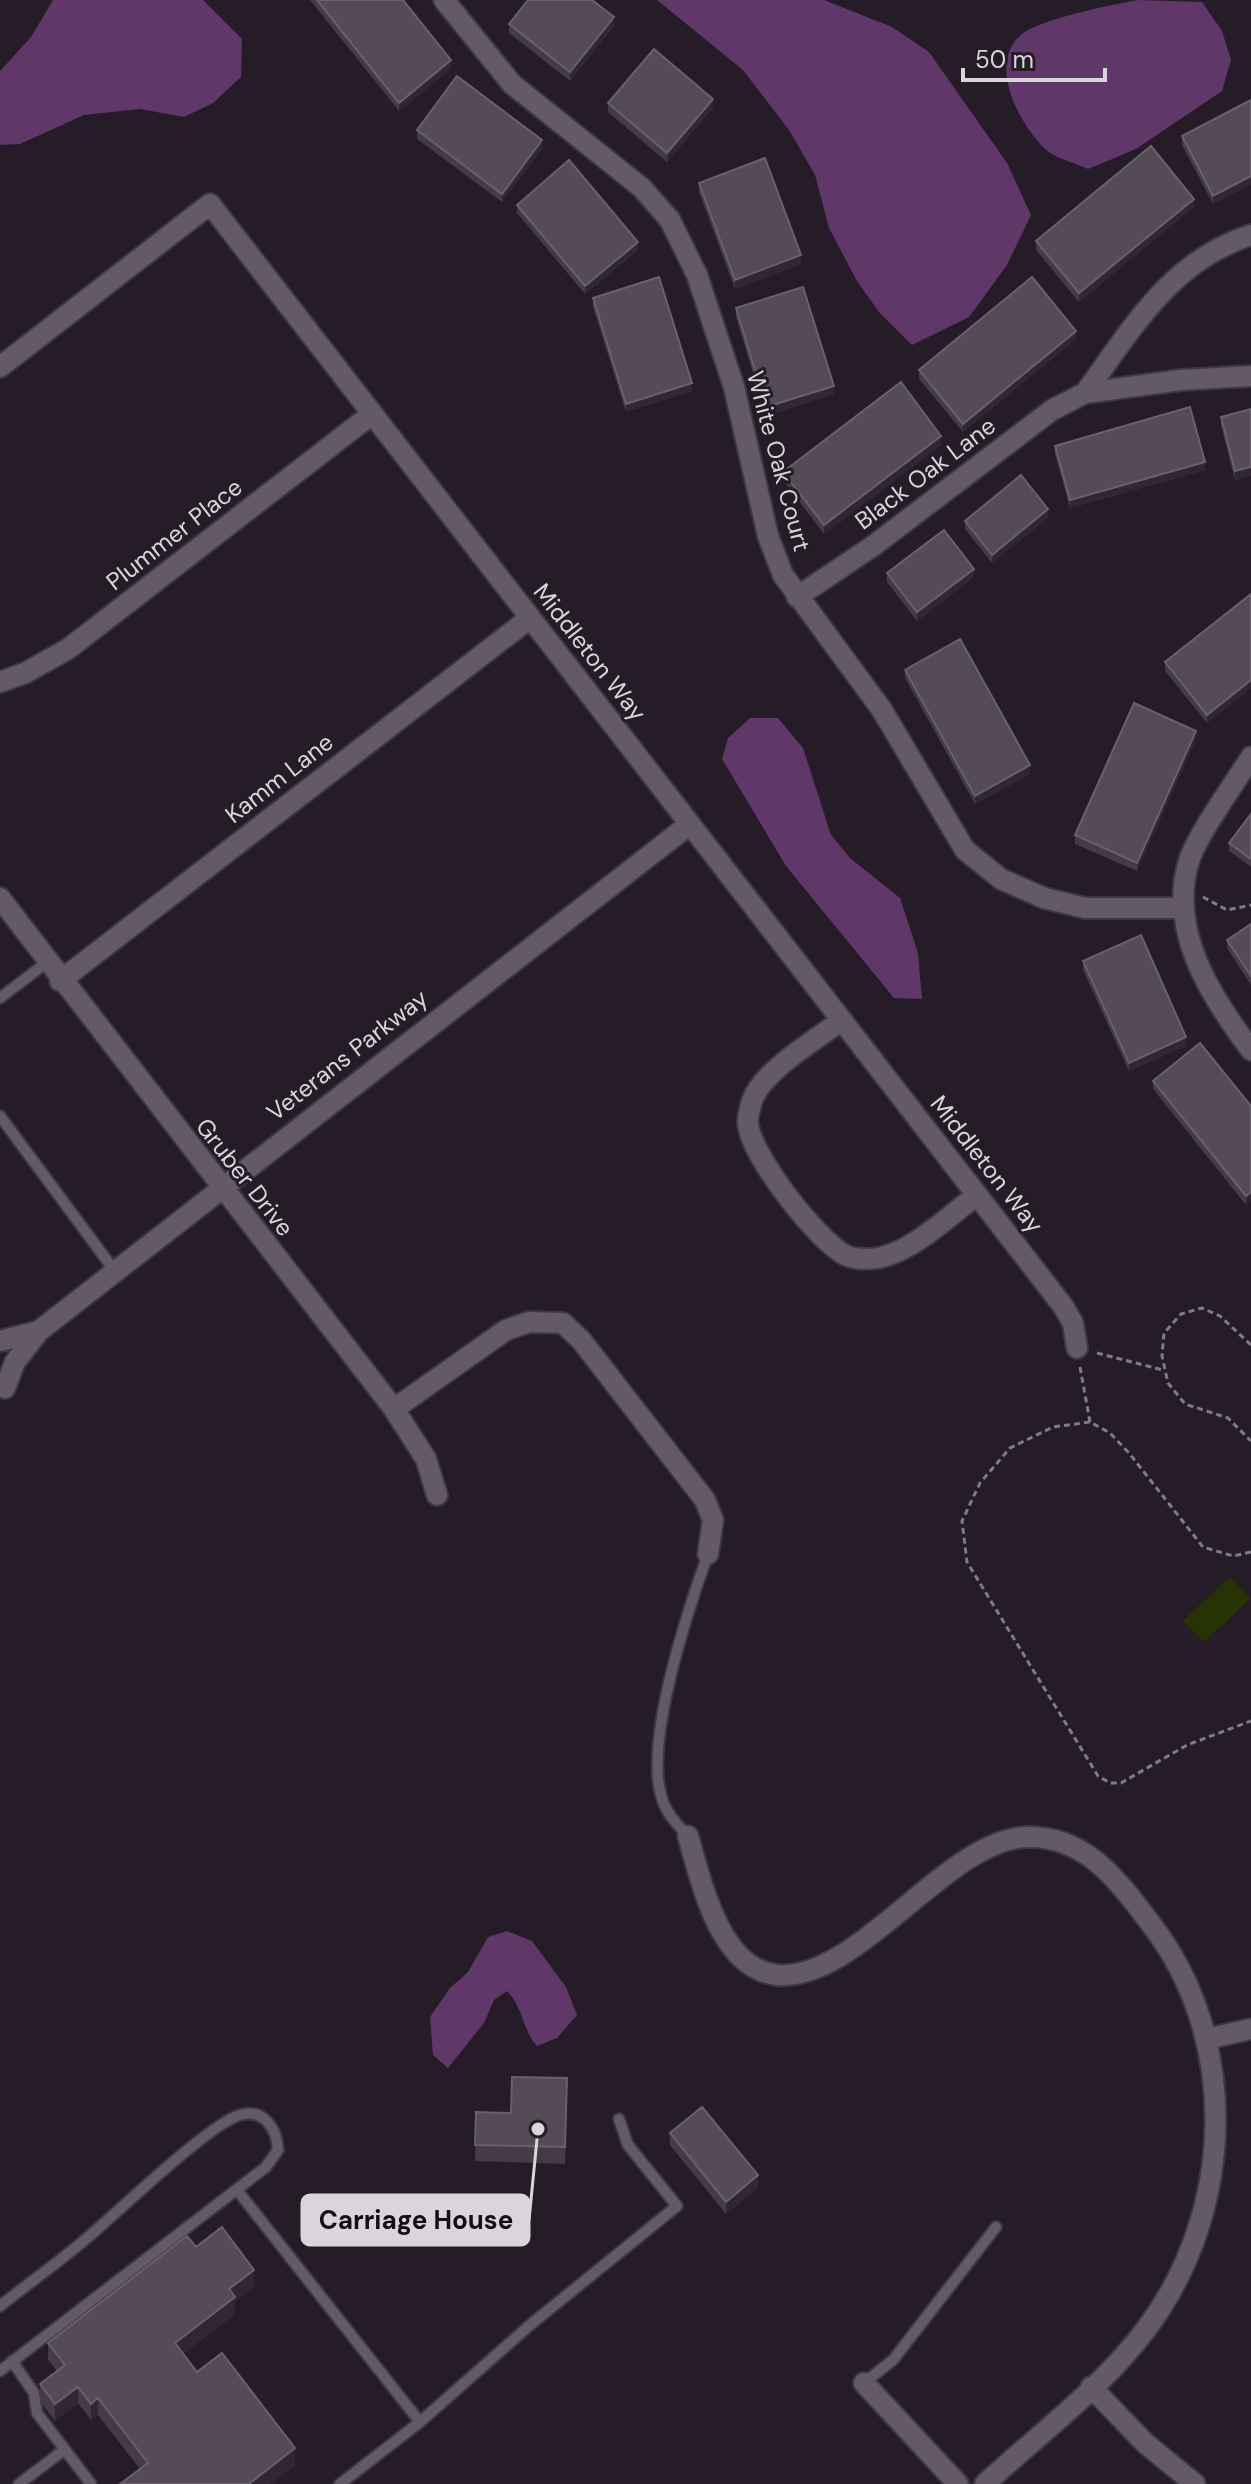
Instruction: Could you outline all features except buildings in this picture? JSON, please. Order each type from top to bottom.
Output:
[{"type":"street","name":"White Oak Court","points":[[444,0],[512,84],[632,179],[670,220],[697,275],[734,387],[768,536],[783,575],[882,710],[965,850],[1001,879],[1044,898],[1085,908],[1183,908]]},
{"type":"street","name":"Middleton Way","points":[[0,367],[210,204],[1063,1306],[1073,1323],[1077,1348]]},
{"type":"street","name":"Black Oak Lane","points":[[1085,393],[1150,304],[1191,262],[1227,242],[1251,235]]},
{"type":"street","name":"Black Oak Lane","points":[[797,597],[873,546],[1052,410],[1085,393],[1181,380],[1251,376]]},
{"type":"street","name":"Plummer Place","points":[[0,682],[25,673],[68,649],[372,414]]},
{"type":"street","name":"Kamm Lane","points":[[60,981],[530,618]]},
{"type":"street","points":[[1251,757],[1190,857],[1183,908],[1203,980],[1251,1050]]},
{"type":"street","name":"Veterans Parkway","points":[[5,1388],[15,1362],[39,1331],[690,824]]},
{"type":"street","name":"Gruber Drive","points":[[0,898],[46,963],[394,1409],[426,1459],[437,1495]]},
{"type":"street","points":[[842,1020],[770,1075],[753,1097],[747,1122],[754,1146],[766,1165],[826,1241],[847,1256],[857,1258],[886,1257],[977,1195]]},
{"type":"street","points":[[394,1409],[506,1330],[529,1322],[563,1323],[581,1340],[705,1500],[713,1520],[708,1554]]},
{"type":"street","name":"Veterans Parkway","points":[[0,1341],[39,1331]]},
{"type":"street","points":[[0,1366],[5,1388],[0,1410]]},
{"type":"street","points":[[688,1836],[712,1918],[735,1949],[754,1967],[775,1975],[799,1974],[829,1960],[886,1923],[983,1848],[1018,1838],[1066,1841],[1102,1865],[1167,1945],[1186,1982],[1206,2039],[1215,2090],[1216,2133],[1202,2216],[1170,2294],[1147,2329],[1091,2387],[985,2484]]},
{"type":"street","points":[[1206,2039],[1251,2029]]},
{"type":"street","points":[[864,2383],[958,2484]]},
{"type":"street","points":[[1091,2387],[1145,2443],[1195,2484]]},
{"type":"lane","points":[[0,998],[46,963]]},
{"type":"lane","points":[[0,1116],[114,1270]]},
{"type":"lane","points":[[688,1836],[669,1816],[656,1772],[663,1722],[690,1604],[708,1554]]},
{"type":"lane","points":[[0,2306],[84,2241],[209,2134],[240,2115],[259,2115],[274,2127],[278,2150],[266,2167],[0,2371]]},
{"type":"lane","points":[[340,2484],[420,2422],[530,2325],[677,2206],[628,2145],[619,2119]]},
{"type":"lane","points":[[237,2190],[420,2422]]},
{"type":"lane","points":[[864,2383],[893,2360],[996,2227]]},
{"type":"lane","points":[[12,2361],[34,2393],[37,2413],[91,2484]]},
{"type":"lane","points":[[19,2484],[64,2450]]},
{"type":"path","points":[[1183,908],[1199,893],[1206,901],[1227,910],[1251,905]]},
{"type":"path","points":[[1251,1345],[1220,1316],[1202,1308],[1181,1314],[1164,1333],[1168,1383],[1185,1404],[1228,1418],[1251,1441]]},
{"type":"path","points":[[1090,1422],[1077,1348],[1165,1370]]},
{"type":"path","points":[[1251,1552],[1233,1556],[1203,1547],[1129,1453],[1110,1433],[1090,1422],[1053,1427],[1010,1448],[980,1483],[962,1521],[967,1562],[1098,1776],[1110,1783],[1121,1783],[1187,1745],[1251,1721]]},
{"type":"green space","points":[[1230,1577],[1251,1598],[1204,1642],[1183,1621]]},
{"type":"shaded area","points":[[53,0],[203,0],[242,39],[241,77],[213,103],[184,117],[140,109],[84,115],[20,144],[0,145],[0,71],[31,37]]},
{"type":"shaded area","points":[[657,0],[824,0],[892,27],[929,52],[1007,163],[1031,215],[1007,265],[969,317],[912,345],[879,312],[857,281],[829,228],[815,175],[789,130],[743,70]]},
{"type":"shaded area","points":[[1138,0],[1202,2],[1222,31],[1231,60],[1222,91],[1136,149],[1088,169],[1053,155],[1034,137],[1010,93],[1007,61],[1011,47],[1021,35],[1043,23]]},
{"type":"shaded area","points":[[750,718],[778,718],[803,748],[831,835],[850,858],[900,898],[918,953],[922,999],[894,998],[786,866],[722,759],[728,738]]},
{"type":"shaded area","points":[[507,1931],[532,1941],[566,1987],[577,2015],[557,2038],[537,2046],[507,1991],[494,2000],[484,2023],[448,2068],[433,2055],[430,2017],[450,1988],[468,1972],[488,1937]]},
{"type":"place","name":"Carriage House","points":[[538,2129]]}]
